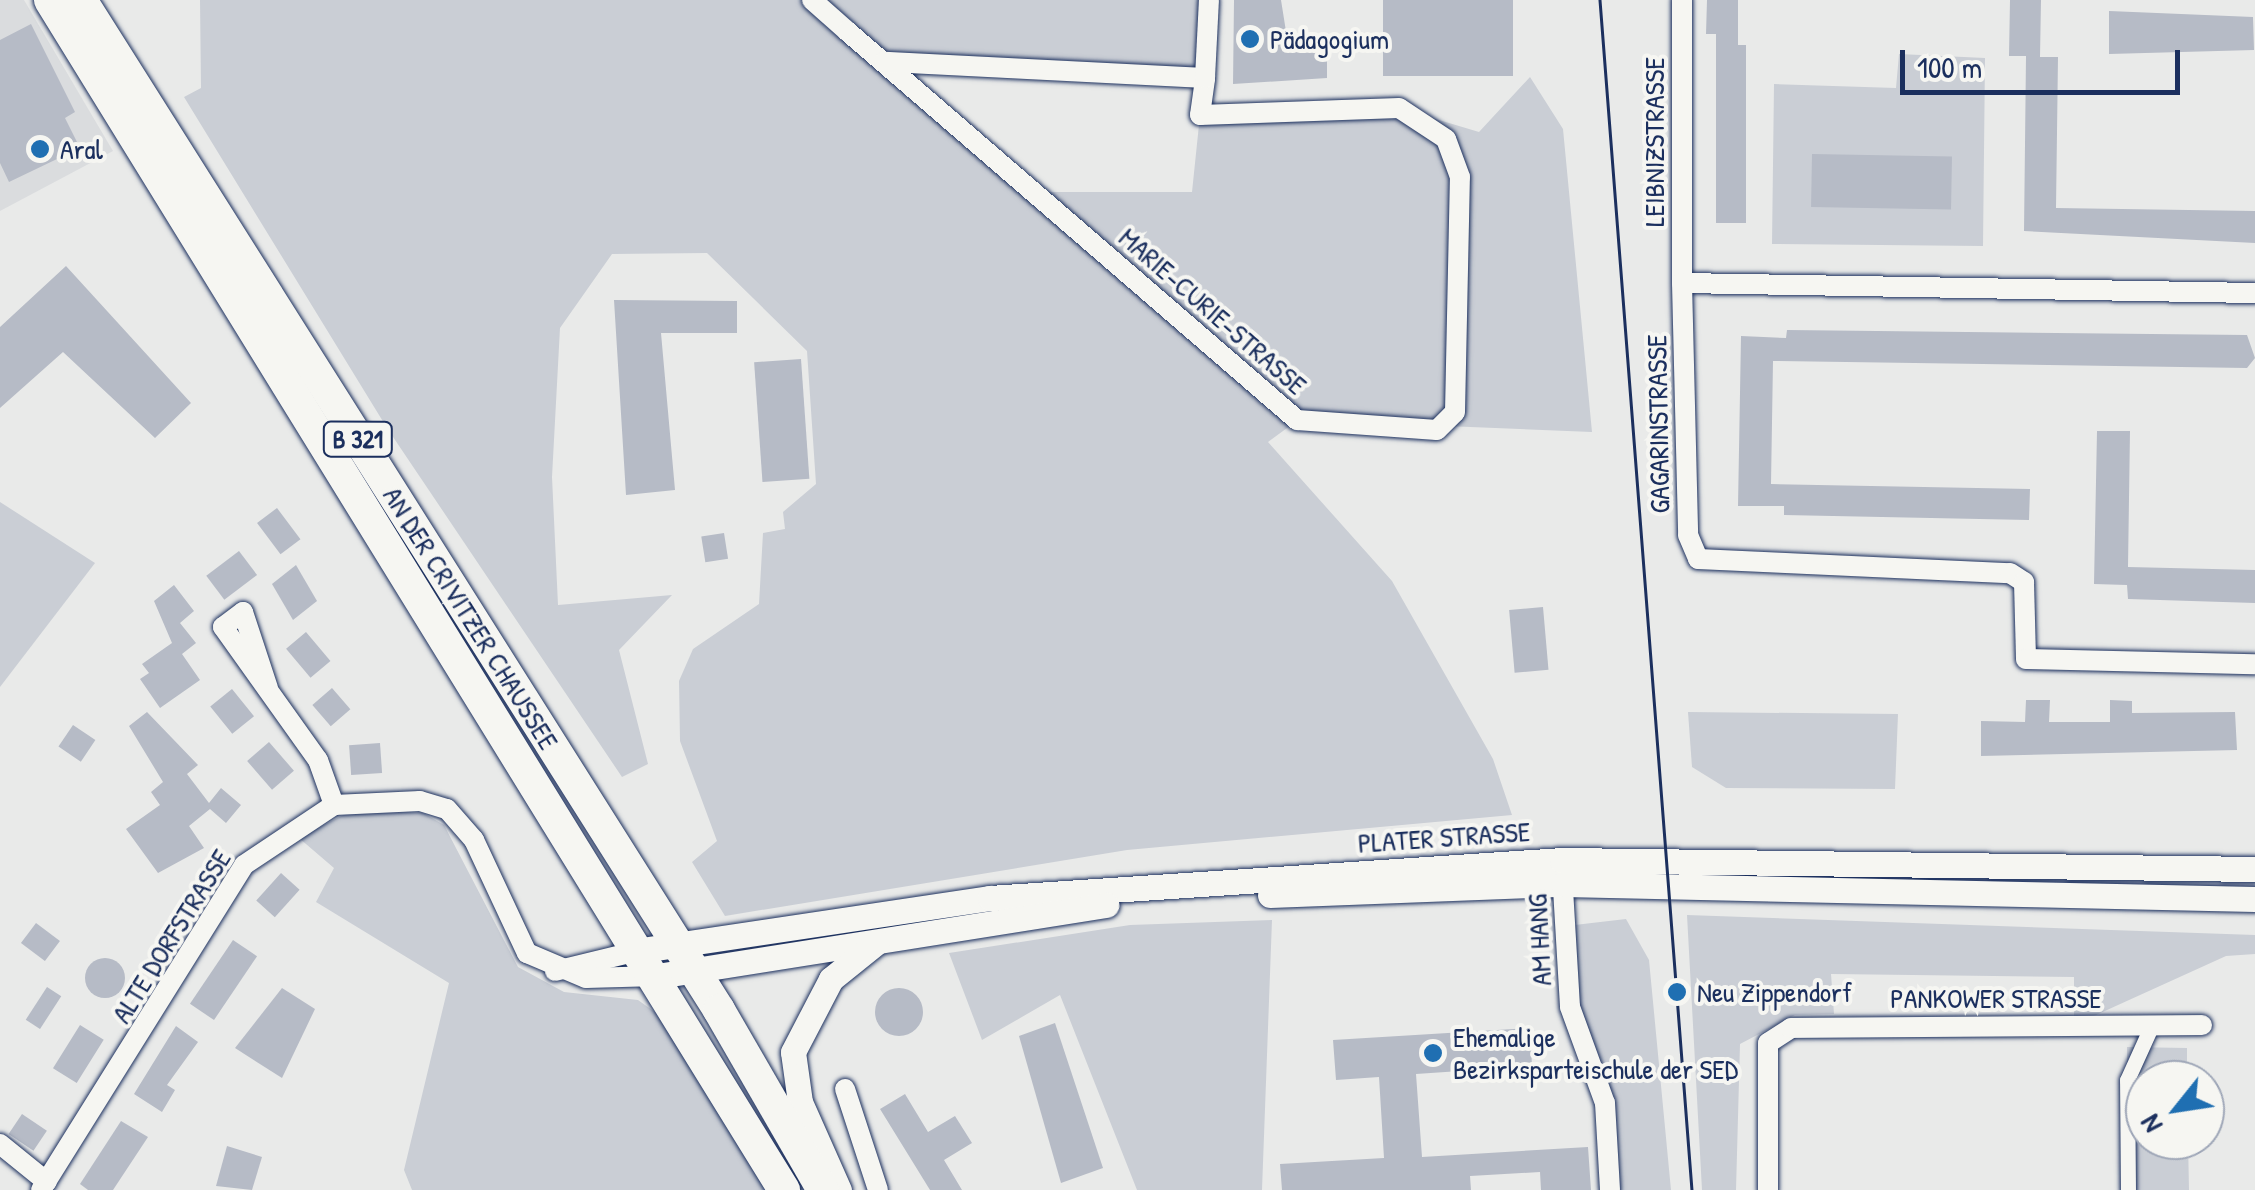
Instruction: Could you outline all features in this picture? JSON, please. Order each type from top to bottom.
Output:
[{"type":"main road","name":"AN DER CRIVITZER CHAUSSEE","points":[[50,0],[650,963],[784,1190]]},
{"type":"main road","name":"AN DER CRIVITZER CHAUSSEE","points":[[81,0],[685,957],[823,1190]]},
{"type":"street","name":"MARIE-CURIE-STRASSE","points":[[812,0],[1298,420],[1437,430],[1455,412],[1460,177],[1446,139],[1399,108],[1200,115],[1205,78]]},
{"type":"street","points":[[884,62],[1205,78],[1209,0]]},
{"type":"street","name":"LEIBNIZSTRASSE","points":[[1682,0],[1682,283]]},
{"type":"street","points":[[1682,283],[2255,294]]},
{"type":"street","name":"GAGARINSTRASSE","points":[[1682,283],[1688,536],[1698,559],[2010,574],[2024,582],[2026,659],[2255,664]]},
{"type":"street","points":[[268,688],[318,760],[334,805],[420,800],[448,808],[474,840],[518,945],[555,971],[650,963]]},
{"type":"street","name":"ALTE DORFSTRASSE","points":[[44,1186],[244,865],[334,805]]},
{"type":"street","name":"PLATER STRASSE","points":[[650,963],[990,898],[1562,872],[2255,869]]},
{"type":"street","name":"PLATER STRASSE","points":[[685,957],[884,937],[1144,902],[1562,872],[2255,899]]},
{"type":"street","name":"AM HANG","points":[[1562,872],[1570,1007],[1606,1103],[1610,1190]]},
{"type":"street","points":[[839,1190],[800,1102],[796,1033],[831,979],[884,937]]},
{"type":"street","points":[[555,971],[650,963]]},
{"type":"street","name":"PANKOWER STRASSE","points":[[1768,1190],[1768,1043],[1791,1028],[2202,1025]]},
{"type":"street","points":[[2128,1190],[2127,1080],[2151,1027]]},
{"type":"street","points":[[845,1089],[878,1190]]},
{"type":"street","points":[[0,1144],[44,1186]]},
{"type":"shaded area","points":[[0,0],[24,0],[113,151],[0,211]]},
{"type":"shaded area","points":[[200,0],[1209,0],[1205,78],[886,62],[1033,192],[1192,192],[1200,115],[1399,108],[1479,132],[1530,77],[1563,129],[1592,432],[1298,420],[1268,442],[1392,581],[1493,759],[1512,815],[1127,850],[725,916],[692,862],[717,841],[680,741],[679,681],[693,649],[759,604],[763,533],[785,529],[783,512],[816,484],[807,351],[707,253],[612,254],[560,328],[552,477],[558,605],[672,595],[619,650],[648,764],[622,777],[387,428],[184,97],[201,88]]},
{"type":"shaded area","points":[[1899,54],[1985,58],[1983,246],[1772,244],[1774,84],[1896,88]]},
{"type":"shaded area","points":[[0,502],[95,563],[0,687]]},
{"type":"shaded area","points":[[1688,712],[1898,714],[1895,789],[1726,788],[1692,767]]},
{"type":"shaded area","points":[[351,811],[423,813],[444,825],[518,967],[564,992],[638,1000],[673,1025],[767,1190],[412,1190],[404,1170],[449,983],[316,902],[334,868],[299,838]]},
{"type":"shaded area","points":[[1687,915],[2255,935],[2255,954],[2226,956],[2074,1025],[2074,977],[1831,974],[1834,1014],[1795,1015],[1740,1044],[1736,1190],[1702,1190]]},
{"type":"shaded area","points":[[1626,919],[1649,960],[1671,1190],[1610,1190],[1605,1103],[1570,1007],[1566,926]]},
{"type":"shaded area","points":[[1272,920],[1262,1190],[1137,1190],[1060,995],[982,1040],[949,953],[1130,925]]},
{"type":"shaded area","points":[[2127,1047],[2187,1048],[2187,1060],[2127,1060]]},
{"type":"shaded area","points":[[2128,1160],[2188,1160],[2189,1190],[2128,1190]]},
{"type":"building","points":[[1234,0],[1281,0],[1288,44],[1327,45],[1327,78],[1233,84]]},
{"type":"building","points":[[1383,0],[1513,0],[1513,76],[1383,76]]},
{"type":"building","points":[[1707,0],[1738,0],[1738,45],[1746,45],[1746,223],[1716,223],[1716,34],[1706,34]]},
{"type":"building","points":[[2010,0],[2041,0],[2040,57],[2058,57],[2056,208],[2255,211],[2255,243],[2024,231],[2026,56],[2009,56]]},
{"type":"building","points":[[2109,11],[2253,17],[2254,50],[2109,54]]},
{"type":"building","points":[[31,24],[75,112],[65,118],[80,148],[9,182],[0,163],[0,40]]},
{"type":"building","points":[[1812,154],[1952,156],[1951,209],[1811,207]]},
{"type":"building","points":[[66,266],[191,403],[155,438],[63,352],[0,408],[0,327]]},
{"type":"building","points":[[614,300],[737,301],[737,333],[661,333],[675,490],[626,495]]},
{"type":"building","points":[[1787,330],[2247,335],[2255,358],[2247,368],[1773,361],[1771,484],[2030,489],[2029,520],[1784,515],[1784,506],[1738,506],[1741,336],[1786,338]]},
{"type":"building","points":[[801,359],[809,479],[762,482],[754,362]]},
{"type":"building","points":[[2097,431],[2130,431],[2128,567],[2255,570],[2255,603],[2128,599],[2127,585],[2094,584]]},
{"type":"building","points":[[277,508],[300,539],[281,554],[257,523]]},
{"type":"building","points":[[724,533],[728,559],[705,562],[701,537]]},
{"type":"building","points":[[239,551],[257,575],[224,600],[206,576]]},
{"type":"building","points":[[296,565],[317,601],[293,620],[272,584]]},
{"type":"building","points":[[174,585],[194,611],[180,623],[196,643],[182,654],[200,680],[160,708],[140,679],[149,673],[142,664],[172,643],[154,601]]},
{"type":"building","points":[[1543,607],[1548,670],[1515,673],[1509,610]]},
{"type":"building","points":[[306,632],[330,661],[311,678],[286,649]]},
{"type":"building","points":[[332,688],[350,709],[331,726],[312,705]]},
{"type":"building","points":[[232,689],[254,716],[232,734],[210,707]]},
{"type":"building","points":[[2026,700],[2050,700],[2049,722],[2110,722],[2110,700],[2132,701],[2132,713],[2235,712],[2237,750],[1981,756],[1981,721],[2025,722]]},
{"type":"building","points":[[147,712],[198,765],[187,774],[209,803],[221,788],[241,805],[226,823],[210,809],[189,826],[204,848],[158,873],[126,829],[160,805],[151,792],[163,782],[129,726]]},
{"type":"building","points":[[73,725],[95,740],[81,762],[58,747]]},
{"type":"building","points":[[269,742],[294,771],[272,790],[247,761]]},
{"type":"building","points":[[380,743],[382,773],[351,775],[349,745]]},
{"type":"building","points":[[281,873],[300,890],[275,917],[256,900]]},
{"type":"building","points":[[36,923],[60,941],[45,961],[21,943]]},
{"type":"building","points":[[233,940],[257,956],[214,1020],[190,1004]]},
{"type":"building","points":[[105,958],[119,964],[125,978],[119,992],[105,998],[91,992],[85,978],[91,964]]},
{"type":"building","points":[[47,987],[61,996],[40,1029],[26,1020]]},
{"type":"building","points":[[282,988],[315,1009],[282,1078],[235,1048]]},
{"type":"building","points":[[899,988],[916,995],[923,1012],[916,1029],[899,1036],[882,1029],[875,1012],[882,995]]},
{"type":"building","points":[[1055,1023],[1103,1168],[1061,1183],[1019,1036]]},
{"type":"building","points":[[80,1025],[104,1040],[77,1083],[53,1068]]},
{"type":"building","points":[[176,1026],[198,1042],[167,1085],[175,1090],[162,1112],[134,1094]]},
{"type":"building","points":[[1530,1028],[1532,1066],[1416,1074],[1422,1157],[1588,1147],[1591,1190],[1541,1190],[1540,1172],[1470,1176],[1471,1190],[1282,1190],[1280,1164],[1384,1158],[1379,1077],[1336,1080],[1333,1040]]},
{"type":"building","points":[[905,1094],[928,1132],[955,1116],[972,1143],[944,1160],[962,1190],[930,1190],[880,1109]]},
{"type":"building","points":[[22,1114],[47,1131],[33,1151],[9,1134]]},
{"type":"building","points":[[121,1121],[148,1137],[113,1190],[88,1190],[80,1184]]},
{"type":"building","points":[[227,1146],[262,1157],[252,1190],[216,1186]]},
{"type":"tram line","points":[[1600,0],[1692,1190]]},
{"type":"place","name":"Pädagogium","points":[[1250,39]]},
{"type":"place","name":"Aral","points":[[40,149]]},
{"type":"place","name":"Neu Zippendorf","points":[[1677,992]]},
{"type":"place","name":"Ehemalige Bezirksparteischule der SED","points":[[1433,1053]]}]
